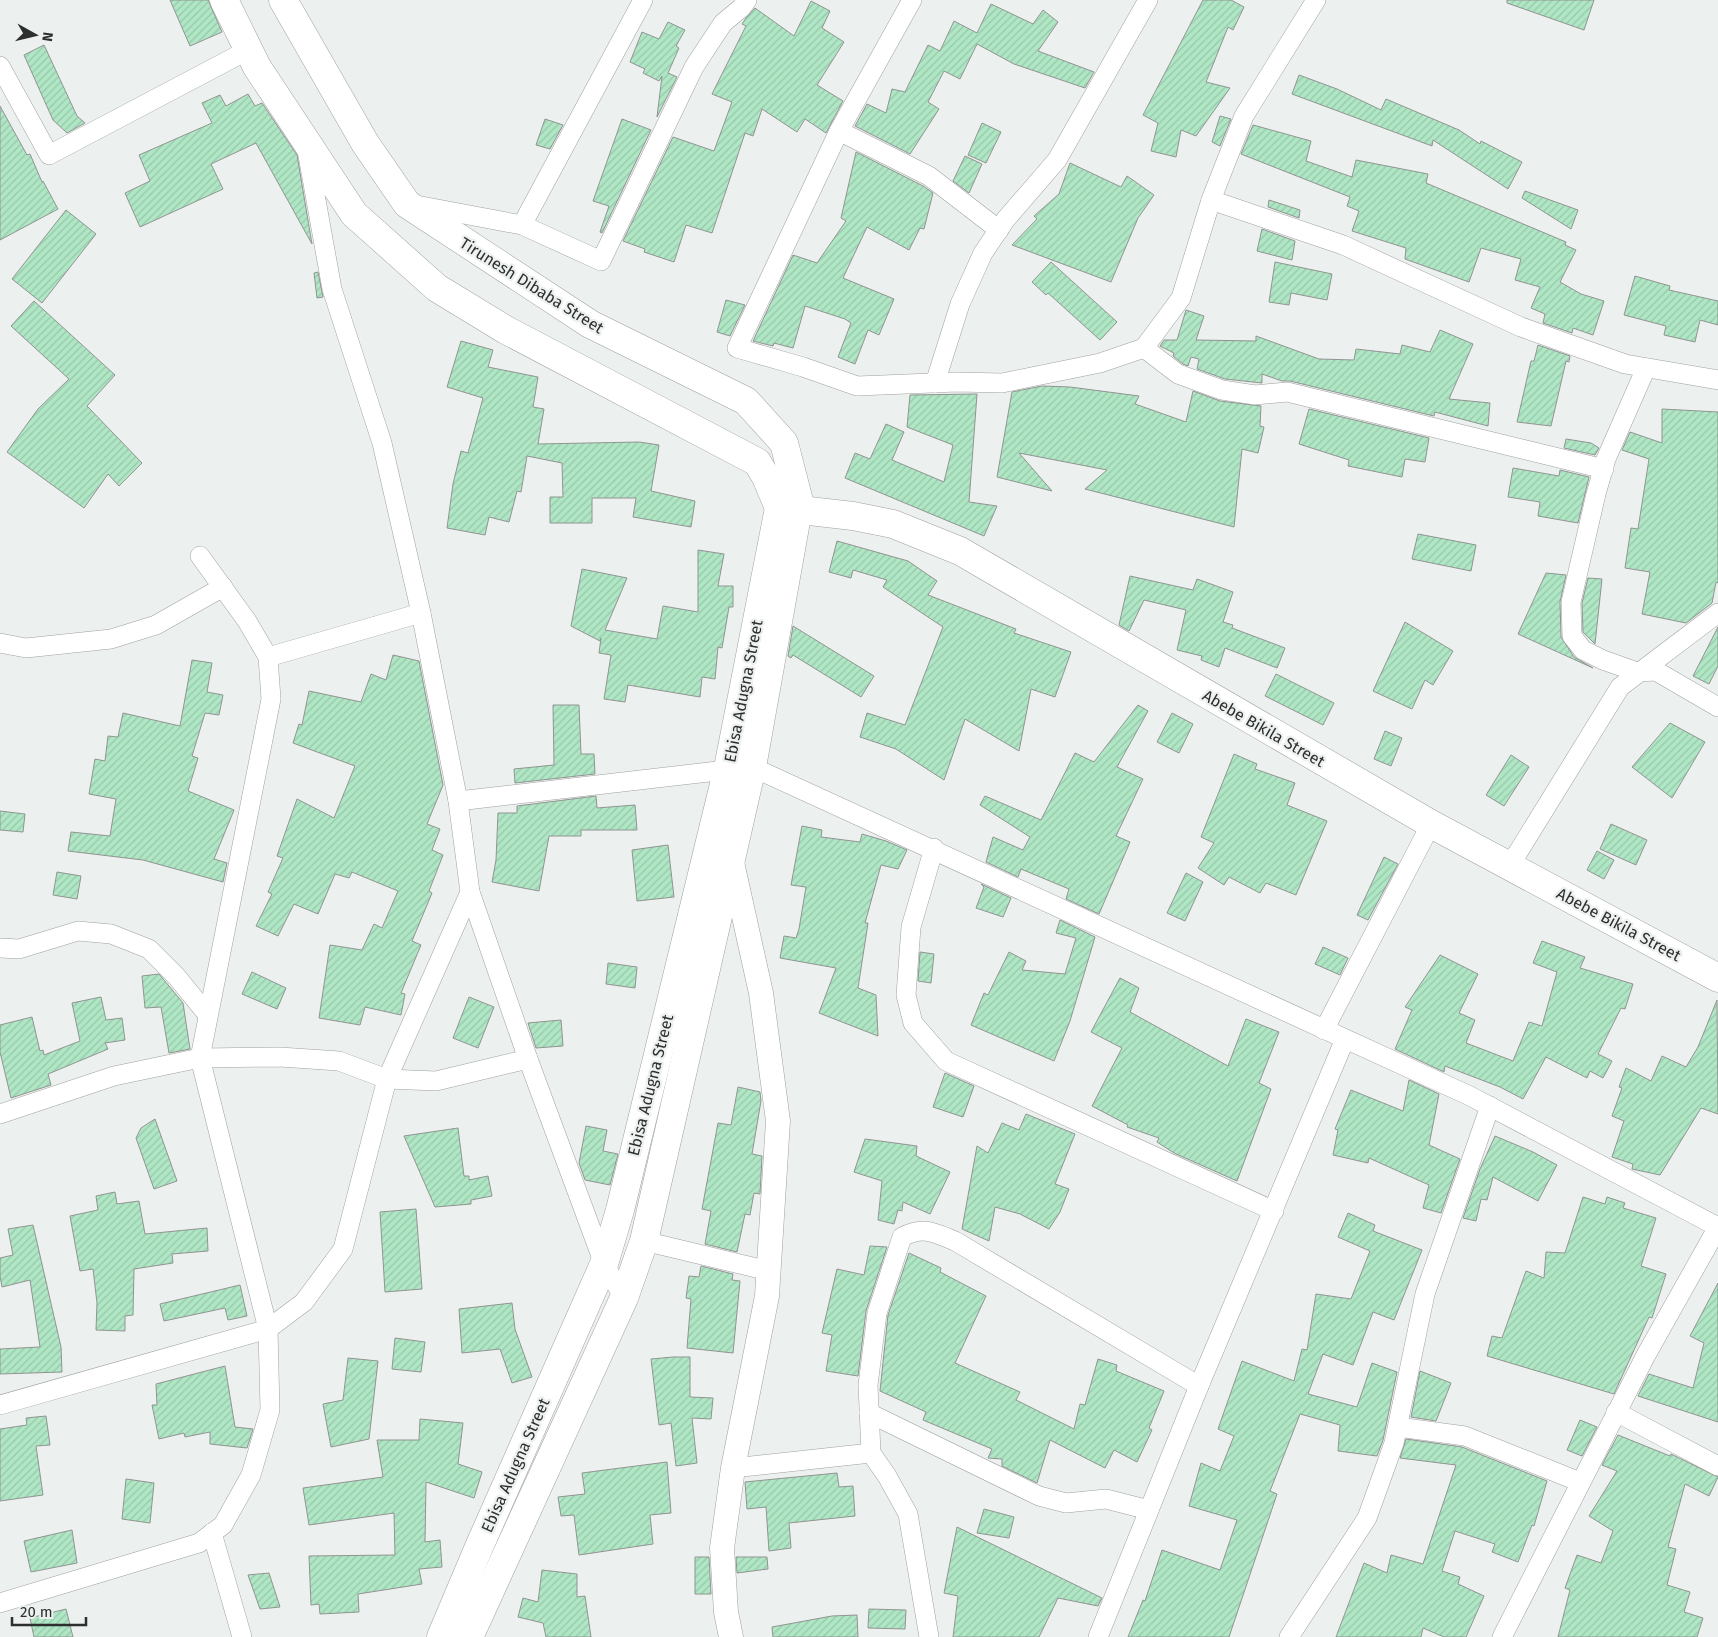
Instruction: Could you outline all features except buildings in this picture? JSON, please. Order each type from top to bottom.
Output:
[{"type":"main road","points":[[224,0],[256,67],[354,214],[438,288],[506,330],[756,462],[790,508]]},
{"type":"main road","name":"Tirunesh Dibaba Street","points":[[283,0],[365,143],[407,204],[590,324],[746,401],[784,443],[790,508],[790,558]]},
{"type":"main road","name":"Ebisa Adugna Street","points":[[469,1637],[624,1298],[644,1241],[731,857],[740,767],[790,508]]},
{"type":"main road","name":"Abebe Bikila Street","points":[[790,508],[893,524],[960,551],[1431,824],[1509,867],[1715,970]]},
{"type":"main road","name":"Ebisa Adugna Street","points":[[441,1637],[604,1264],[740,767],[790,558]]},
{"type":"street","points":[[522,225],[643,0]]},
{"type":"street","points":[[407,204],[522,225],[601,261],[694,67],[723,23],[741,8],[747,0]]},
{"type":"street","points":[[912,0],[839,132],[737,348],[803,366],[857,386],[1002,383],[1100,363],[1144,348],[1181,298],[1211,200],[1244,116],[1316,0]]},
{"type":"street","points":[[935,383],[960,304],[983,253],[999,230],[1057,160],[1148,0]]},
{"type":"street","points":[[0,66],[49,155],[248,50]]},
{"type":"street","points":[[839,132],[929,176],[999,230]]},
{"type":"street","points":[[306,141],[332,289],[382,443],[421,613],[458,801],[470,892],[528,1059],[604,1264],[624,1298]]},
{"type":"street","points":[[1211,200],[1343,245],[1521,326],[1625,364],[1718,380]]},
{"type":"street","points":[[1144,348],[1178,374],[1222,390],[1254,395],[1287,392],[1604,469]]},
{"type":"street","points":[[1646,368],[1604,469],[1571,602],[1572,636],[1583,650],[1603,660],[1636,672],[1656,671],[1718,707]]},
{"type":"street","points":[[0,1603],[199,1542],[212,1533],[223,1525],[251,1475],[270,1410],[268,1329],[200,1058],[272,699],[268,657],[247,621],[200,556]]},
{"type":"street","points":[[0,643],[26,648],[111,639],[156,625],[222,587]]},
{"type":"street","points":[[268,657],[421,613]]},
{"type":"street","points":[[1509,867],[1620,687],[1636,672],[1718,613]]},
{"type":"street","points":[[458,801],[740,767],[934,848],[1490,1106],[1718,1227],[1616,1412],[1502,1637]]},
{"type":"street","points":[[1324,1030],[1431,824]]},
{"type":"street","points":[[934,848],[911,926],[906,995],[913,1023],[946,1061],[1274,1211]]},
{"type":"street","points":[[731,857],[761,993],[778,1121],[767,1296],[733,1468],[722,1548],[726,1612],[731,1637]]},
{"type":"street","points":[[0,1405],[268,1329],[304,1302],[343,1248],[387,1079],[470,892]]},
{"type":"street","points":[[0,948],[19,949],[78,931],[111,934],[149,949],[176,976],[208,1015]]},
{"type":"street","points":[[1098,1637],[1199,1386],[1345,1039]]},
{"type":"street","points":[[0,1114],[114,1076],[200,1058],[280,1057],[339,1061],[387,1079],[436,1081],[528,1059]]},
{"type":"street","points":[[1290,1637],[1367,1518],[1394,1443],[1425,1294],[1490,1106]]},
{"type":"street","points":[[929,1637],[908,1514],[887,1476],[871,1453],[868,1386],[877,1313],[902,1237],[915,1230],[928,1230],[954,1241],[1199,1386]]},
{"type":"street","points":[[644,1241],[769,1271]]},
{"type":"street","points":[[1616,1412],[1718,1466]]},
{"type":"street","points":[[869,1414],[1039,1496],[1066,1503],[1106,1499],[1149,1510]]},
{"type":"street","points":[[1398,1427],[1465,1436],[1580,1482]]},
{"type":"street","points":[[733,1468],[871,1453]]},
{"type":"street","points":[[212,1533],[242,1637]]}]
